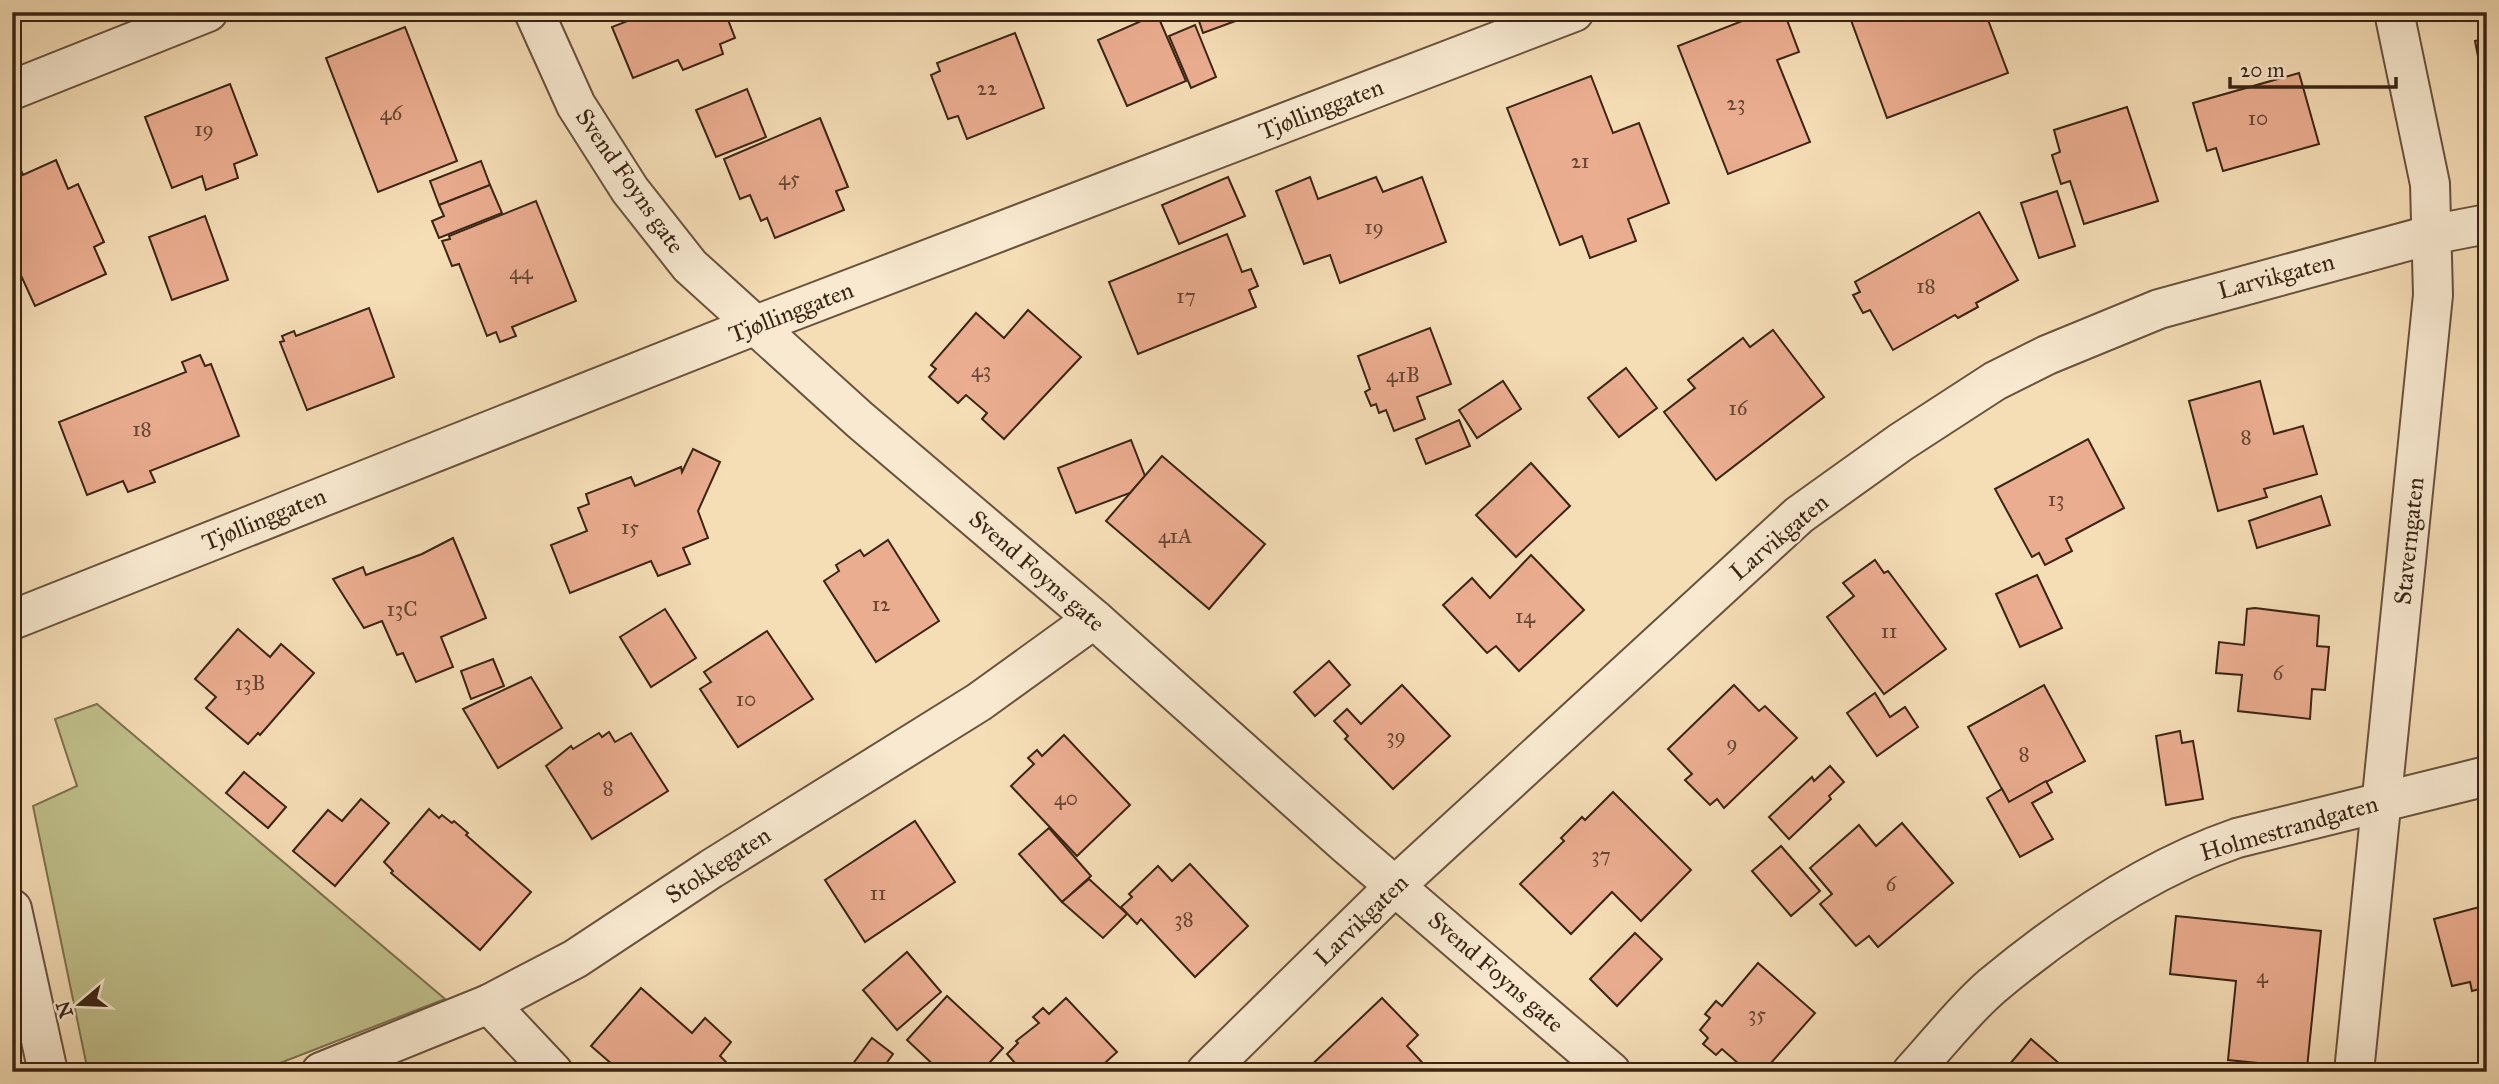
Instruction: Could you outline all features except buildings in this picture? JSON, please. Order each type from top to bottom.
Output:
[{"type":"street","points":[[12,90],[208,12]]},
{"type":"street","name":"Svend Foyns gate","points":[[534,12],[576,105],[630,190],[690,266],[860,420],[1094,619],[1611,1072]]},
{"type":"street","name":"Tjøllinggaten","points":[[12,620],[756,326],[1574,12]]},
{"type":"street","name":"Staverngaten","points":[[2354,1072],[2433,296],[2430,184],[2394,12]]},
{"type":"street","name":"Larvikgaten","points":[[1206,1072],[1396,885],[1799,515],[1901,442],[1995,381],[2047,355],[2159,309],[2430,235],[2487,224]]},
{"type":"street","name":"Stokkegaten","points":[[321,1072],[489,1003],[575,959],[711,869],[979,702],[1094,619]]},
{"type":"street","name":"Holmestrandgaten","points":[[1912,1072],[1991,987],[2110,900],[2201,850],[2237,838],[2487,776]]},
{"type":"street","points":[[12,909],[48,1072]]},
{"type":"street","points":[[489,1003],[553,1072]]},
{"type":"green space","points":[[97,704],[445,999],[257,1072],[88,1072],[33,806],[77,786],[55,719]]}]
